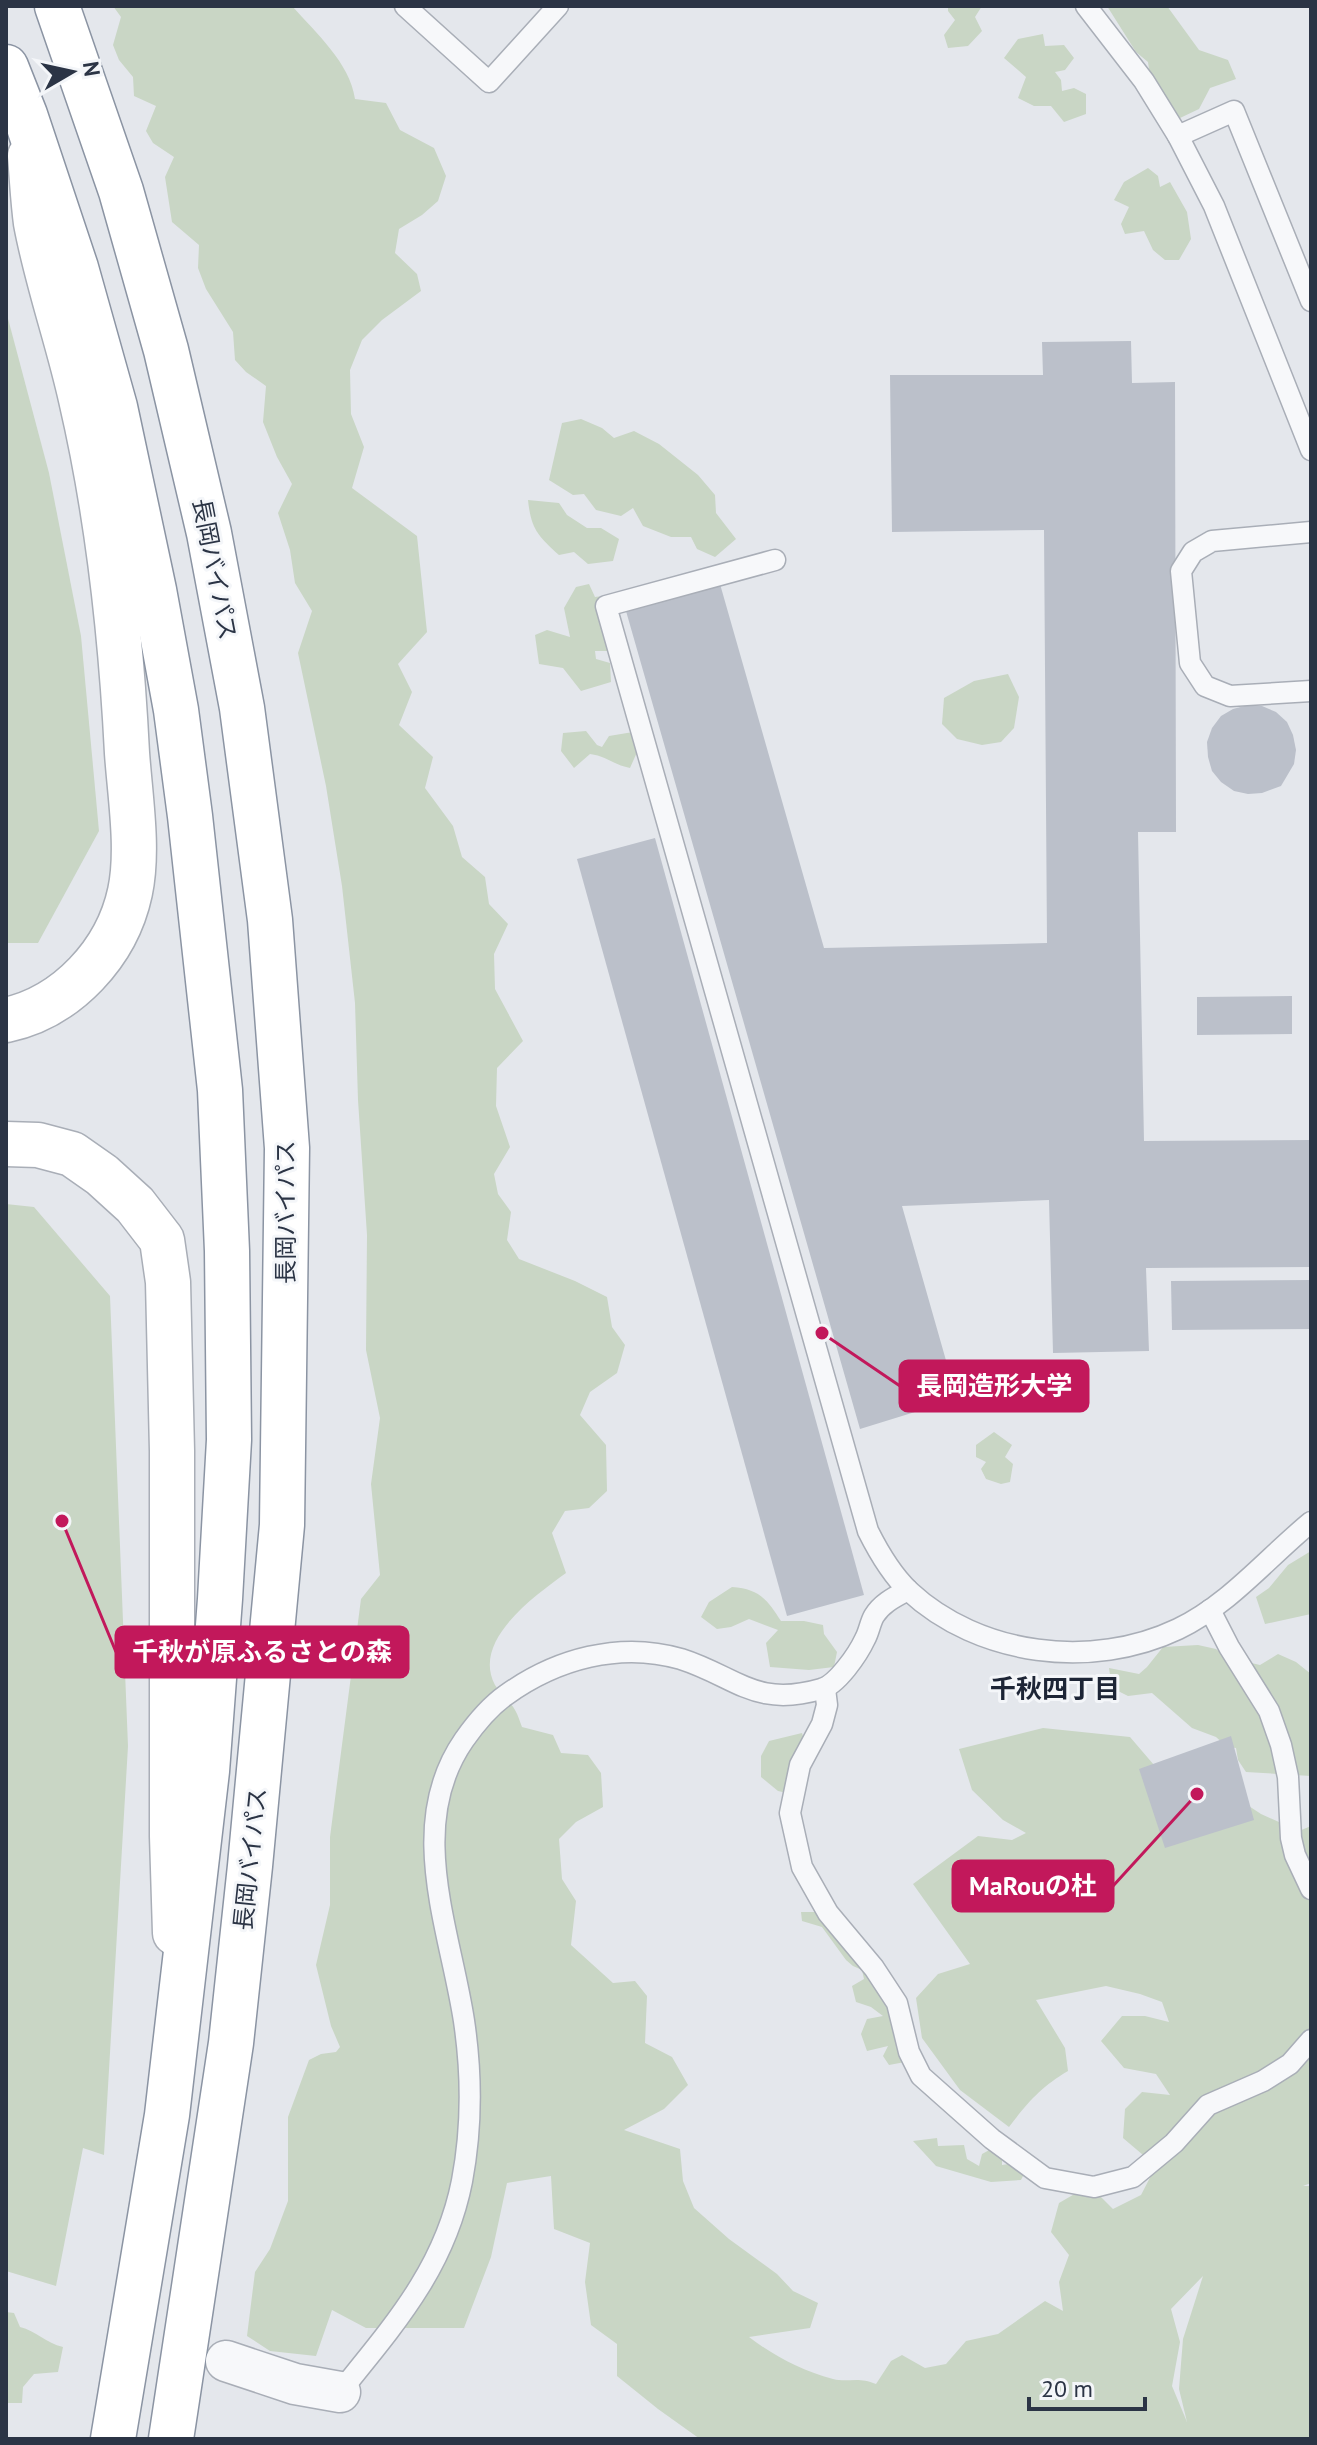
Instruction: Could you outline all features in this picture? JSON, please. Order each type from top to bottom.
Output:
[{"type":"main road","name":"長岡バイパス","points":[[57,6],[126,205],[166,350],[209,533],[242,708],[266,890],[287,1148],[282,1525],[231,2043],[171,2439]]},
{"type":"main road","points":[[6,67],[76,268],[115,407],[154,590],[176,710],[190,816],[220,1090],[227,1251],[229,1440],[207,1771],[167,2115],[113,2439]]},
{"type":"main road","points":[[6,1020],[56,999],[93,968],[122,920],[131,891],[133,858],[125,714],[104,511],[81,398],[36,222],[25,115]]},
{"type":"main road","points":[[6,1144],[38,1145],[72,1154],[102,1175],[135,1205],[162,1240],[169,1297],[172,1836],[178,2015]]},
{"type":"street","points":[[226,2361],[295,2384],[340,2392]]},
{"type":"lane","points":[[405,6],[489,82],[558,6]]},
{"type":"lane","points":[[1086,6],[1144,81],[1178,136],[1214,206],[1311,450]]},
{"type":"lane","points":[[1178,136],[1234,111],[1311,301]]},
{"type":"lane","points":[[1311,532],[1212,541],[1193,552],[1181,571],[1190,663],[1205,686],[1230,696],[1311,691]]},
{"type":"lane","points":[[775,560],[606,606],[868,1531],[885,1563],[908,1590],[964,1629],[1029,1650],[1067,1652],[1103,1649],[1141,1642],[1178,1629],[1210,1610],[1311,1522]]},
{"type":"lane","points":[[340,2392],[422,2287],[445,2240],[462,2183],[470,2127],[470,2072],[456,1976],[437,1880],[433,1835],[439,1790],[454,1754],[478,1720],[504,1696],[554,1668],[598,1655],[642,1652],[672,1657],[768,1695],[825,1689],[856,1655],[874,1616],[887,1601],[908,1590]]},
{"type":"lane","points":[[1210,1610],[1269,1711],[1288,1777],[1291,1838],[1295,1855],[1311,1889]]},
{"type":"lane","points":[[825,1689],[827,1705],[822,1724],[800,1765],[790,1813],[802,1867],[828,1913],[874,1968],[897,2003],[909,2052],[921,2076],[992,2139],[1045,2178],[1094,2187],[1133,2177],[1174,2143],[1208,2105],[1277,2073],[1290,2064],[1311,2040]]},
{"type":"green space","points":[[113,6],[292,6],[339,61],[355,99],[386,103],[400,130],[434,148],[446,176],[438,201],[399,229],[395,253],[417,274],[421,291],[382,320],[362,340],[350,370],[351,414],[364,447],[352,488],[417,536],[427,632],[398,664],[412,692],[399,725],[433,757],[425,788],[453,826],[462,857],[485,877],[489,904],[508,924],[494,954],[495,989],[523,1041],[497,1068],[496,1106],[510,1147],[494,1174],[498,1194],[511,1212],[507,1240],[519,1259],[607,1297],[612,1327],[625,1345],[617,1373],[590,1392],[580,1415],[606,1445],[607,1491],[589,1508],[565,1511],[552,1533],[566,1573],[510,1620],[492,1652],[490,1668],[495,1685],[513,1707],[522,1727],[553,1735],[561,1753],[588,1755],[601,1773],[603,1807],[576,1822],[559,1839],[562,1879],[576,1901],[571,1945],[613,1983],[635,1981],[647,1996],[645,2043],[672,2057],[688,2085],[664,2109],[624,2130],[680,2149],[683,2181],[694,2208],[729,2239],[777,2274],[793,2291],[818,2303],[810,2328],[749,2337],[778,2357],[810,2372],[833,2379],[864,2380],[876,2384],[891,2361],[902,2355],[925,2368],[946,2364],[966,2341],[998,2334],[1045,2301],[1063,2311],[1059,2282],[1069,2255],[1051,2232],[1059,2203],[1078,2192],[1099,2195],[1113,2209],[1141,2195],[1156,2166],[1123,2138],[1125,2109],[1142,2092],[1170,2095],[1156,2074],[1124,2068],[1101,2041],[1122,2016],[1145,2016],[1169,2022],[1162,2002],[1106,1986],[1036,2000],[1065,2048],[1068,2071],[1036,2096],[1009,2127],[960,2090],[922,2038],[916,1998],[938,1974],[970,1964],[913,1884],[978,1836],[1012,1840],[1026,1833],[1003,1820],[972,1790],[959,1749],[1043,1728],[1130,1737],[1160,1772],[1226,1791],[1261,1814],[1299,1831],[1311,1826],[1311,2183],[1303,2186],[1311,2186],[1311,2439],[700,2439],[617,2376],[617,2344],[591,2325],[585,2282],[590,2243],[554,2229],[551,2176],[507,2183],[491,2257],[464,2328],[366,2328],[332,2310],[316,2356],[270,2351],[247,2336],[255,2272],[270,2249],[288,2201],[288,2117],[309,2060],[336,2052],[340,2047],[331,2026],[316,1965],[330,1905],[330,1837],[361,1599],[380,1575],[371,1484],[380,1418],[366,1350],[367,1235],[355,1003],[342,886],[326,786],[298,653],[312,611],[295,583],[290,550],[278,513],[292,484],[263,422],[266,386],[235,360],[233,332],[206,289],[198,268],[199,245],[172,222],[165,177],[174,157],[153,143],[146,131],[156,106],[134,96],[133,77],[119,60],[113,45],[121,17]],"holes":[[[1203,2276],[1183,2339],[1179,2389],[1187,2422],[1172,2386],[1180,2342],[1171,2309]]]},
{"type":"green space","points":[[948,6],[982,6],[975,17],[982,31],[968,46],[948,48],[944,35],[955,20]]},
{"type":"green space","points":[[1107,6],[1167,6],[1199,50],[1228,60],[1236,79],[1210,88],[1199,109],[1180,118],[1150,76],[1148,62],[1136,52]]},
{"type":"green space","points":[[1043,34],[1045,46],[1064,45],[1074,58],[1065,70],[1055,72],[1061,80],[1062,91],[1074,88],[1086,94],[1086,114],[1064,122],[1051,106],[1034,106],[1018,98],[1026,77],[1004,58],[1018,39]]},
{"type":"green space","points":[[1148,168],[1158,176],[1160,187],[1170,182],[1187,212],[1191,239],[1179,260],[1165,260],[1153,250],[1144,231],[1125,234],[1121,224],[1129,207],[1114,200],[1124,182]]},
{"type":"green space","points":[[6,311],[49,473],[81,636],[99,831],[38,943],[6,943]]},
{"type":"green space","points":[[581,419],[602,428],[614,438],[634,431],[659,444],[698,475],[715,495],[716,513],[736,539],[715,557],[697,549],[691,537],[671,537],[643,526],[633,508],[621,516],[596,510],[584,494],[573,495],[549,480],[562,423]]},
{"type":"green space","points":[[528,500],[559,503],[567,515],[587,528],[601,528],[619,539],[613,561],[588,564],[574,552],[559,555],[537,531]]},
{"type":"green space","points":[[589,584],[595,597],[610,595],[619,635],[611,651],[595,651],[596,659],[610,663],[611,682],[581,691],[563,668],[539,664],[535,635],[547,630],[570,637],[564,608],[576,587]]},
{"type":"green space","points":[[1008,674],[1019,697],[1014,728],[1001,742],[982,745],[957,739],[942,724],[944,698],[974,681]]},
{"type":"green space","points":[[586,731],[602,747],[609,736],[633,732],[638,750],[630,768],[590,754],[574,768],[561,751],[563,733]]},
{"type":"green space","points":[[6,1204],[34,1207],[110,1296],[128,1746],[104,2155],[83,2148],[56,2286],[6,2271]]},
{"type":"green space","points":[[994,1432],[1012,1445],[1005,1457],[1013,1464],[1010,1482],[1001,1484],[986,1479],[981,1469],[986,1462],[976,1457],[976,1445]]},
{"type":"green space","points":[[1311,1551],[1311,1614],[1265,1624],[1256,1597],[1269,1588],[1288,1565]]},
{"type":"green space","points":[[732,1587],[761,1596],[781,1621],[823,1625],[824,1634],[837,1652],[834,1667],[809,1670],[770,1667],[766,1643],[778,1630],[749,1619],[717,1629],[701,1617],[709,1602]]},
{"type":"green space","points":[[1198,1645],[1216,1649],[1226,1657],[1260,1665],[1278,1654],[1296,1662],[1311,1674],[1311,1776],[1246,1772],[1238,1760],[1236,1748],[1227,1747],[1216,1737],[1192,1728],[1152,1693],[1128,1696],[1112,1688],[1109,1668],[1139,1674],[1163,1647]]},
{"type":"green space","points":[[802,1733],[809,1756],[787,1793],[778,1791],[761,1777],[761,1756],[769,1741]]},
{"type":"green space","points":[[801,1912],[820,1912],[820,1919],[838,1927],[862,1957],[894,2016],[894,2039],[900,2038],[905,2062],[889,2065],[883,2056],[888,2046],[867,2051],[861,2034],[867,2019],[883,2016],[871,2007],[856,2002],[852,1986],[864,1979],[862,1970],[846,1960],[822,1927],[802,1921]]},
{"type":"green space","points":[[937,2138],[938,2146],[964,2145],[967,2159],[979,2166],[982,2154],[993,2148],[1002,2156],[1002,2165],[1015,2163],[1025,2172],[1021,2180],[991,2182],[936,2166],[913,2141]]},
{"type":"green space","points":[[6,2312],[14,2313],[20,2327],[63,2347],[58,2372],[34,2374],[23,2387],[22,2403],[6,2403]]},
{"type":"building","points":[[1131,341],[1132,383],[1175,382],[1176,832],[1138,832],[1144,1141],[1311,1140],[1311,1267],[1146,1268],[1149,1351],[1053,1353],[1049,1200],[902,1206],[957,1399],[860,1429],[626,611],[720,584],[824,948],[1047,943],[1044,530],[892,532],[890,375],[1043,375],[1042,342]]},
{"type":"building","points":[[1248,705],[1262,706],[1276,712],[1287,722],[1296,750],[1294,764],[1281,786],[1262,793],[1234,791],[1212,771],[1208,757],[1207,742],[1221,716]]},
{"type":"building","points":[[655,838],[864,1595],[787,1616],[577,859]]},
{"type":"building","points":[[1292,996],[1292,1034],[1197,1035],[1197,997]]},
{"type":"building","points":[[1311,1280],[1311,1329],[1172,1330],[1171,1281]]},
{"type":"building","points":[[1231,1736],[1254,1820],[1165,1848],[1139,1769]]},
{"type":"place","name":"長岡造形大学","points":[[822,1333]]},
{"type":"place","name":"千秋が原ふるさとの森","points":[[62,1521]]},
{"type":"place","name":"MaRouの杜","points":[[1197,1794]]},
{"type":"district","name":"千秋四丁目","points":[[1055,1688]]}]
